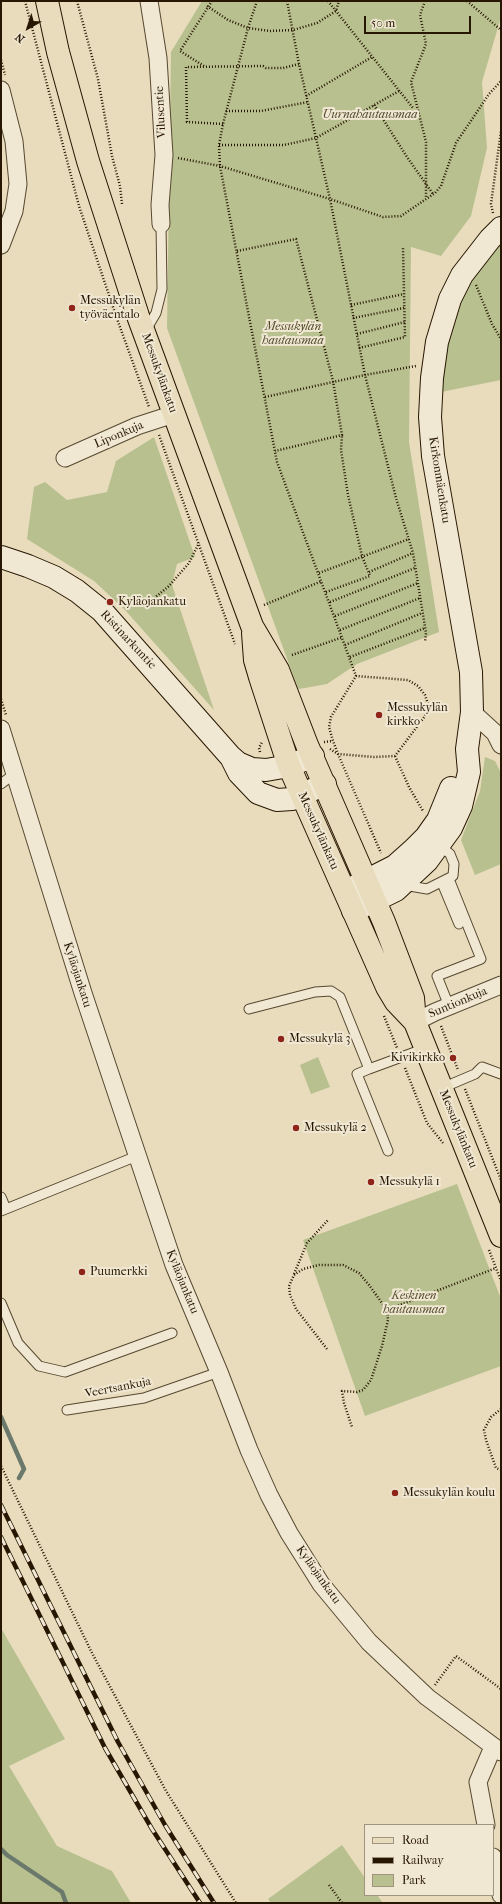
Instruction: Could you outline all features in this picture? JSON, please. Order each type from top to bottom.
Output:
[{"type":"main road","name":"Messukylänkatu","points":[[47,1],[58,52],[88,161],[144,333],[174,414],[259,619],[278,670],[316,749],[325,784],[367,882],[413,998],[415,1022],[501,1236]]},
{"type":"main road","name":"Kirkonmäenkatu","points":[[349,902],[367,882],[395,866],[431,832],[451,828],[461,806],[469,772],[467,748],[472,712],[471,672],[433,456],[430,417],[432,378],[437,342],[450,299],[462,275],[490,239],[497,223]]},
{"type":"main road","name":"Ristinarkuntie","points":[[1,557],[54,577],[77,591],[102,611],[230,756],[238,763],[252,769],[266,770],[289,766],[316,749]]},
{"type":"main road","name":"Messukylänkatu","points":[[259,619],[255,660],[289,766],[386,987],[400,1007],[415,1022]]},
{"type":"main road","name":"Ristinarkuntie","points":[[230,756],[239,773],[258,792],[277,800],[292,799],[325,784]]},
{"type":"main road","name":"Kirkonmäenkatu","points":[[349,902],[375,902],[403,884],[427,862],[431,832]]},
{"type":"street","name":"Vilusentie","points":[[149,1],[158,58],[164,155],[160,205],[161,224]]},
{"type":"street","points":[[1,90],[14,141],[18,184],[14,211],[1,245]]},
{"type":"street","name":"Liponkuja","points":[[65,458],[137,426],[174,414]]},
{"type":"street","points":[[472,712],[495,733],[501,745]]},
{"type":"street","name":"Kyläojankatu","points":[[4,725],[14,774],[82,993],[174,1265],[219,1372],[249,1450],[269,1495],[289,1533],[321,1584],[369,1642],[421,1692],[497,1750]]},
{"type":"street","name":"Suntionkuja","points":[[415,1022],[449,1006],[501,985]]},
{"type":"street","points":[[486,1824],[478,1782],[497,1750]]},
{"type":"street","points":[[494,1862],[501,1895]]},
{"type":"lane","points":[[144,333],[156,313],[162,288],[161,224]]},
{"type":"lane","points":[[1,784],[14,774]]},
{"type":"lane","points":[[403,884],[422,889],[432,888],[453,876],[454,864],[450,854],[431,832]]},
{"type":"lane","points":[[445,881],[459,924]]},
{"type":"lane","points":[[445,881],[482,959],[437,976],[449,1006]]},
{"type":"lane","points":[[249,1009],[315,992],[331,991],[340,997],[369,1069]]},
{"type":"lane","points":[[388,1151],[357,1074],[426,1048]]},
{"type":"lane","points":[[442,1088],[475,1074],[482,1067],[501,1074]]},
{"type":"lane","points":[[1,1197],[4,1210],[137,1156]]},
{"type":"lane","points":[[1,1303],[18,1343],[39,1366],[66,1372],[172,1333]]},
{"type":"lane","name":"Veertsankuja","points":[[66,1410],[144,1398],[219,1372]]},
{"type":"path","points":[[77,1],[98,79],[123,207]]},
{"type":"path","points":[[205,67],[180,51],[207,6],[212,1]]},
{"type":"path","points":[[257,1],[248,28],[223,124],[219,145],[220,166],[275,451],[356,676],[331,717],[329,727],[338,754],[383,859]]},
{"type":"path","points":[[288,1],[299,64],[330,199],[365,375],[396,498],[413,553],[425,628],[425,642]]},
{"type":"path","points":[[328,1],[412,108]]},
{"type":"path","points":[[207,6],[228,20],[248,28],[270,31],[293,30],[317,23],[336,10],[339,1]]},
{"type":"path","points":[[425,1],[420,15],[426,44],[411,82],[426,142],[426,199]]},
{"type":"path","points":[[467,1],[501,30]]},
{"type":"path","points":[[306,96],[372,57]]},
{"type":"path","points":[[223,124],[187,122],[186,66],[277,68],[299,64]]},
{"type":"path","points":[[164,155],[220,166],[330,199],[383,217],[392,218],[401,216],[433,194],[441,186],[456,143],[489,94],[501,81]]},
{"type":"path","points":[[219,145],[284,145],[316,138],[399,91]]},
{"type":"path","points":[[226,111],[262,111],[308,102]]},
{"type":"path","points":[[374,105],[407,157],[433,194]]},
{"type":"path","points":[[497,223],[491,204],[501,131]]},
{"type":"path","points":[[237,251],[296,239],[333,382],[342,435],[341,450],[348,495],[362,556],[370,576],[326,592]]},
{"type":"path","points":[[360,348],[405,337],[403,248]]},
{"type":"path","points":[[462,275],[474,282],[477,286],[492,324],[501,339]]},
{"type":"path","points":[[351,305],[404,294]]},
{"type":"path","points":[[354,318],[404,308]]},
{"type":"path","points":[[357,334],[405,322]]},
{"type":"path","points":[[265,397],[365,375],[420,365]]},
{"type":"path","points":[[275,451],[342,435]]},
{"type":"path","points":[[319,573],[408,539]]},
{"type":"path","points":[[113,606],[147,604],[169,586],[189,563],[199,542]]},
{"type":"path","points":[[369,572],[413,553]]},
{"type":"path","points":[[330,602],[415,568]]},
{"type":"path","points":[[264,605],[322,581]]},
{"type":"path","points":[[335,616],[418,583]]},
{"type":"path","points":[[259,619],[264,605],[261,598]]},
{"type":"path","points":[[340,630],[420,598]]},
{"type":"path","points":[[345,645],[422,613]]},
{"type":"path","points":[[350,657],[425,628]]},
{"type":"path","points":[[292,655],[343,637]]},
{"type":"path","points":[[356,676],[408,680],[418,686],[425,695],[428,704],[425,716],[395,756]]},
{"type":"path","points":[[1,699],[4,725]]},
{"type":"path","points":[[316,749],[338,754],[374,757],[395,756]]},
{"type":"path","points":[[395,756],[431,832]]},
{"type":"path","points":[[327,1349],[296,1309],[290,1295],[289,1286],[307,1243],[328,1220]]},
{"type":"path","points":[[294,1275],[302,1269],[318,1264],[343,1265],[359,1273],[387,1310],[386,1332],[371,1380],[363,1390],[357,1392],[342,1391],[344,1403],[352,1427]]},
{"type":"path","points":[[387,1310],[496,1268]]},
{"type":"path","points":[[501,1409],[491,1417],[484,1430],[496,1468],[501,1470]]},
{"type":"path","points":[[1,1466],[92,1653],[166,1791],[236,1903]]},
{"type":"path","points":[[432,1689],[456,1656],[501,1689]]},
{"type":"path","points":[[329,1885],[342,1903]]},
{"type":"green space","points":[[202,1],[501,1],[501,17],[482,82],[487,148],[471,216],[441,256],[411,247],[409,442],[439,632],[357,664],[327,684],[305,688],[298,689],[167,328],[171,52]]},
{"type":"green space","points":[[501,242],[501,380],[441,392],[442,364],[465,287]]},
{"type":"green space","points":[[154,437],[195,557],[177,564],[172,585],[214,710],[125,610],[94,581],[27,539],[34,487],[45,482],[67,500],[107,492],[116,461]]},
{"type":"green space","points":[[485,757],[495,761],[501,773],[501,864],[475,875],[461,840],[480,791]]},
{"type":"green space","points":[[318,1057],[330,1087],[311,1094],[300,1065]]},
{"type":"green space","name":"Keskinen hautausmaa","points":[[457,1184],[501,1299],[501,1366],[365,1416],[303,1240]]},
{"type":"green space","points":[[1,1628],[65,1739],[9,1766],[57,1846],[112,1871],[131,1903],[1,1903]]},
{"type":"green space","points":[[342,1845],[364,1877],[364,1896],[378,1896],[383,1903],[271,1903],[268,1899]]},
{"type":"waterway","points":[[1,1417],[24,1469],[19,1478]]},
{"type":"waterway","points":[[1,1849],[7,1855],[62,1892],[66,1903]]},
{"type":"railway","points":[[1,1505],[118,1742],[165,1825],[214,1903]]},
{"type":"railway","points":[[1,1537],[105,1748],[152,1829],[200,1903]]},
{"type":"place","name":"Messukylän työväentalo","points":[[72,308]]},
{"type":"place","name":"Kyläojankatu","points":[[110,602]]},
{"type":"place","name":"Messukylän kirkko","points":[[379,715]]},
{"type":"place","name":"Messukylä 3","points":[[281,1039]]},
{"type":"place","name":"Kivikirkko","points":[[453,1058]]},
{"type":"place","name":"Messukylä 2","points":[[296,1128]]},
{"type":"place","name":"Messukylä 1","points":[[371,1182]]},
{"type":"place","name":"Puumerkki","points":[[82,1272]]},
{"type":"place","name":"Messukylän koulu","points":[[395,1493]]},
{"type":"park label","name":"Uurnahautausmaa","points":[[370,115]]},
{"type":"park label","name":"Messukylän hautausmaa","points":[[293,334]]}]
